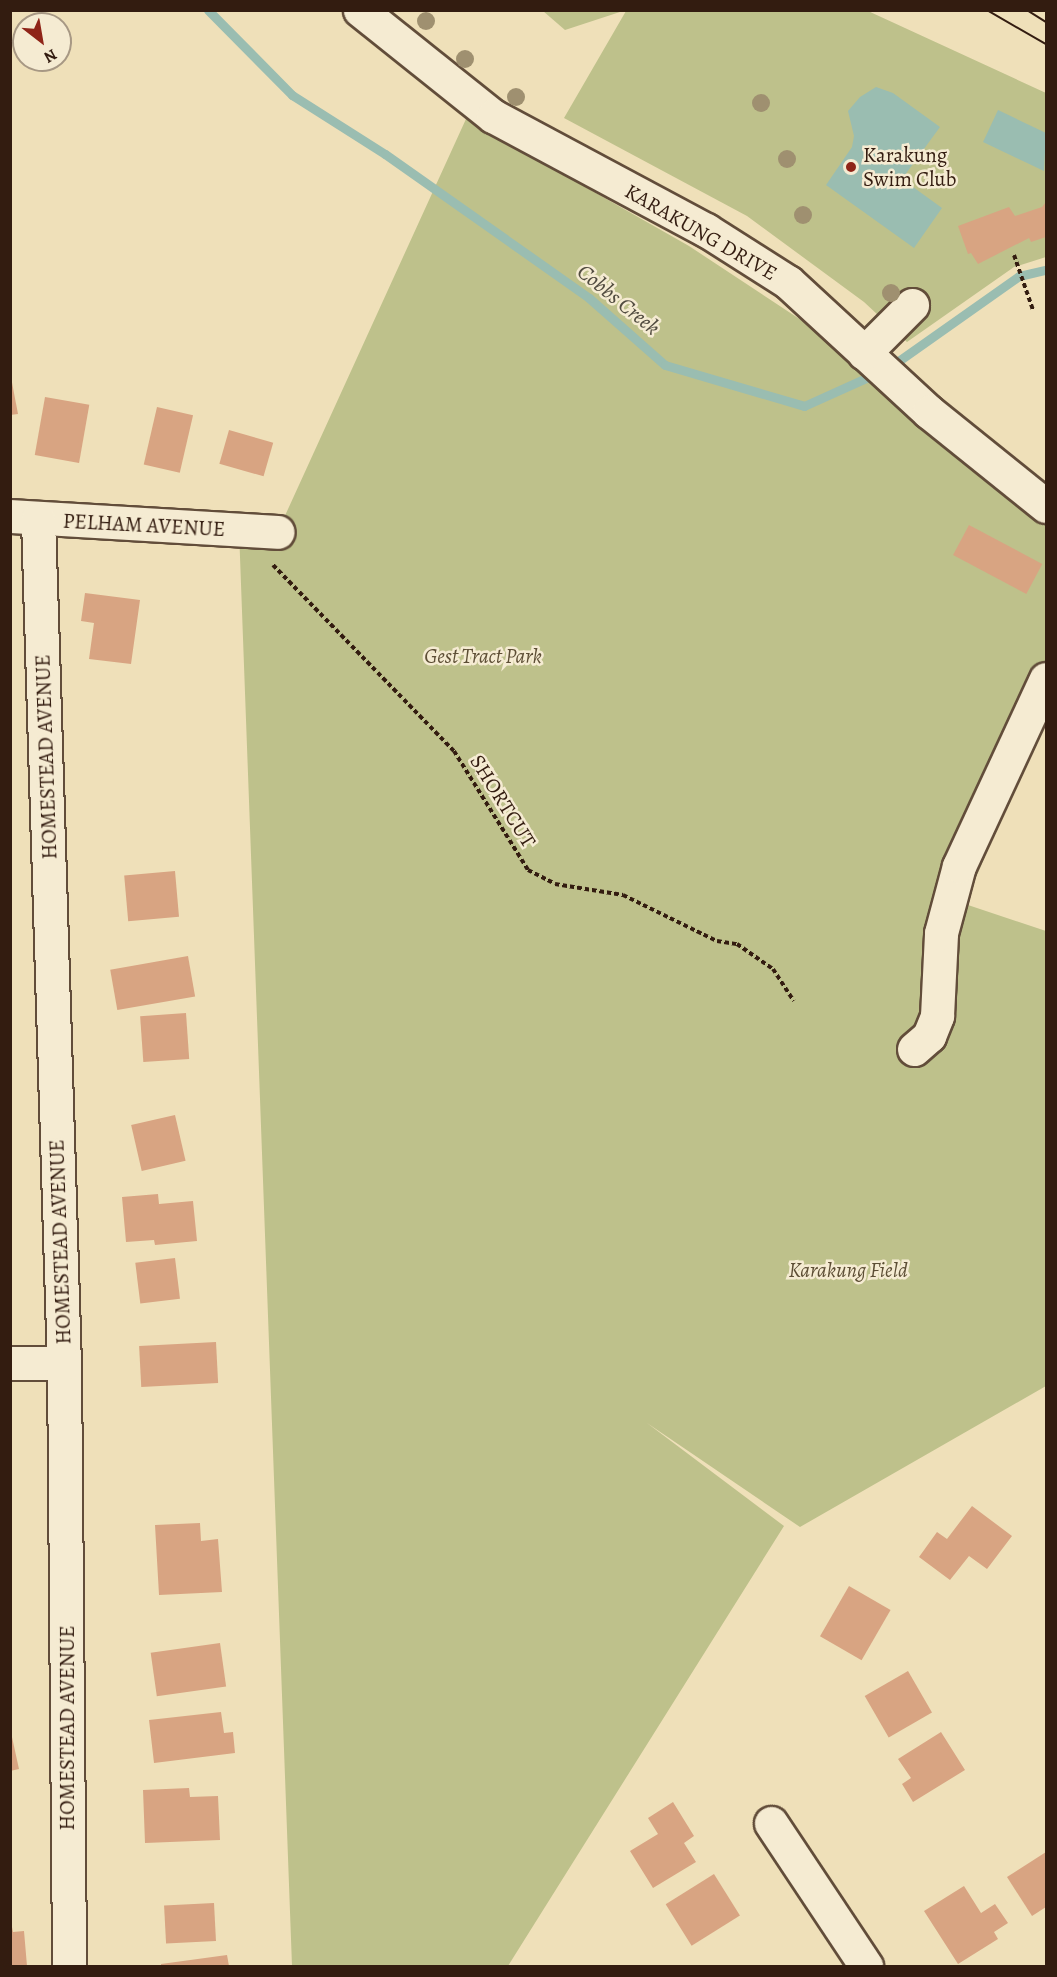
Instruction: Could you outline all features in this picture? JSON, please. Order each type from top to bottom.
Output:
[{"type":"street","name":"KARAKUNG DRIVE","points":[[360,10],[493,116],[706,230],[788,282],[929,412],[1047,506]]},
{"type":"street","points":[[855,345],[912,305]]},
{"type":"street","name":"PELHAM AVENUE","points":[[24,517],[278,532]]},
{"type":"street","name":"HOMESTEAD AVENUE","points":[[24,517],[64,1363],[69,1966]]},
{"type":"street","points":[[914,1049],[929,1036],[937,1016],[942,933],[959,866],[1047,680]]},
{"type":"street","points":[[10,1363],[64,1363]]},
{"type":"street","points":[[771,1823],[866,1966]]},
{"type":"path","points":[[1014,255],[1033,310]]},
{"type":"path","name":"SHORTCUT","points":[[239,530],[454,751],[528,870],[555,884],[622,895],[717,941],[737,944],[773,969],[794,1001]]},
{"type":"green space","points":[[543,11],[623,11],[565,30]]},
{"type":"green space","name":"Karakung Swim Club","points":[[626,11],[868,11],[1046,93],[1046,257],[1014,267],[907,342],[864,302],[747,216],[564,118]]},
{"type":"green space","name":"Gest Tract Park","points":[[466,119],[689,246],[898,384],[1046,511],[1046,710],[965,904],[1046,931],[1046,1386],[800,1527],[647,1423],[784,1526],[508,1966],[292,1966],[239,530],[278,531]]},
{"type":"water","points":[[876,87],[893,93],[940,127],[902,179],[942,208],[914,248],[826,185],[852,147],[854,136],[848,111],[860,97]]},
{"type":"water","points":[[998,110],[1046,133],[1044,171],[983,142]]},
{"type":"building","points":[[1046,202],[1046,237],[1031,242],[1029,238],[978,264],[971,253],[968,254],[958,226],[1009,207],[1015,216],[1042,207]]},
{"type":"building","points":[[10,372],[18,414],[10,415]]},
{"type":"building","points":[[45,397],[89,405],[79,463],[35,455]]},
{"type":"building","points":[[157,407],[193,415],[180,473],[144,464]]},
{"type":"building","points":[[229,430],[273,443],[264,476],[219,464]]},
{"type":"building","points":[[969,525],[1042,564],[1026,594],[953,555]]},
{"type":"building","points":[[85,593],[140,600],[131,664],[89,659],[94,623],[81,621]]},
{"type":"building","points":[[175,871],[179,917],[128,921],[124,875]]},
{"type":"building","points":[[188,956],[195,996],[117,1010],[110,970]]},
{"type":"building","points":[[186,1013],[189,1059],[143,1062],[140,1016]]},
{"type":"building","points":[[175,1115],[186,1161],[142,1171],[131,1125]]},
{"type":"building","points":[[158,1194],[159,1204],[193,1201],[197,1241],[155,1245],[154,1240],[126,1242],[122,1197]]},
{"type":"building","points":[[175,1258],[180,1299],[140,1304],[135,1263]]},
{"type":"building","points":[[216,1342],[218,1383],[141,1387],[139,1346]]},
{"type":"building","points":[[972,1506],[1012,1536],[987,1569],[969,1556],[950,1580],[919,1557],[937,1532],[947,1539]]},
{"type":"building","points":[[200,1523],[201,1541],[218,1539],[222,1592],[159,1595],[155,1525]]},
{"type":"building","points":[[849,1586],[891,1610],[862,1660],[820,1636]]},
{"type":"building","points":[[220,1643],[226,1687],[157,1696],[151,1653]]},
{"type":"building","points":[[908,1671],[932,1713],[889,1738],[865,1696]]},
{"type":"building","points":[[221,1712],[224,1733],[233,1732],[235,1753],[154,1763],[149,1720]]},
{"type":"building","points":[[10,1728],[19,1769],[10,1771]]},
{"type":"building","points":[[941,1732],[965,1770],[913,1802],[902,1784],[911,1778],[898,1759]]},
{"type":"building","points":[[189,1788],[190,1797],[218,1796],[220,1840],[145,1843],[143,1790]]},
{"type":"building","points":[[673,1802],[694,1836],[684,1843],[696,1862],[653,1888],[630,1851],[658,1834],[648,1818]]},
{"type":"building","points":[[1046,1852],[1046,1907],[1032,1916],[1007,1877]]},
{"type":"building","points":[[714,1874],[740,1916],[692,1946],[666,1904]]},
{"type":"building","points":[[964,1886],[981,1913],[995,1904],[1008,1923],[994,1932],[998,1939],[958,1964],[924,1911]]},
{"type":"building","points":[[214,1903],[216,1941],[166,1944],[164,1906]]},
{"type":"building","points":[[10,1917],[13,1932],[24,1931],[27,1966],[10,1966]]},
{"type":"building","points":[[227,1955],[229,1966],[161,1966],[161,1964]]},
{"type":"waterway","name":"Cobbs Creek","points":[[208,10],[292,95],[385,154],[589,298],[665,365],[804,406],[877,373]]},
{"type":"waterway","name":"Cobbs Creek","points":[[890,367],[1019,276],[1046,270]]},
{"type":"tram line","points":[[987,10],[1046,44]]},
{"type":"tram line","points":[[1027,10],[1046,22]]},
{"type":"place","name":"Karakung Swim Club","points":[[851,167]]},
{"type":"park label","name":"Karakung Field","points":[[848,1270]]}]
